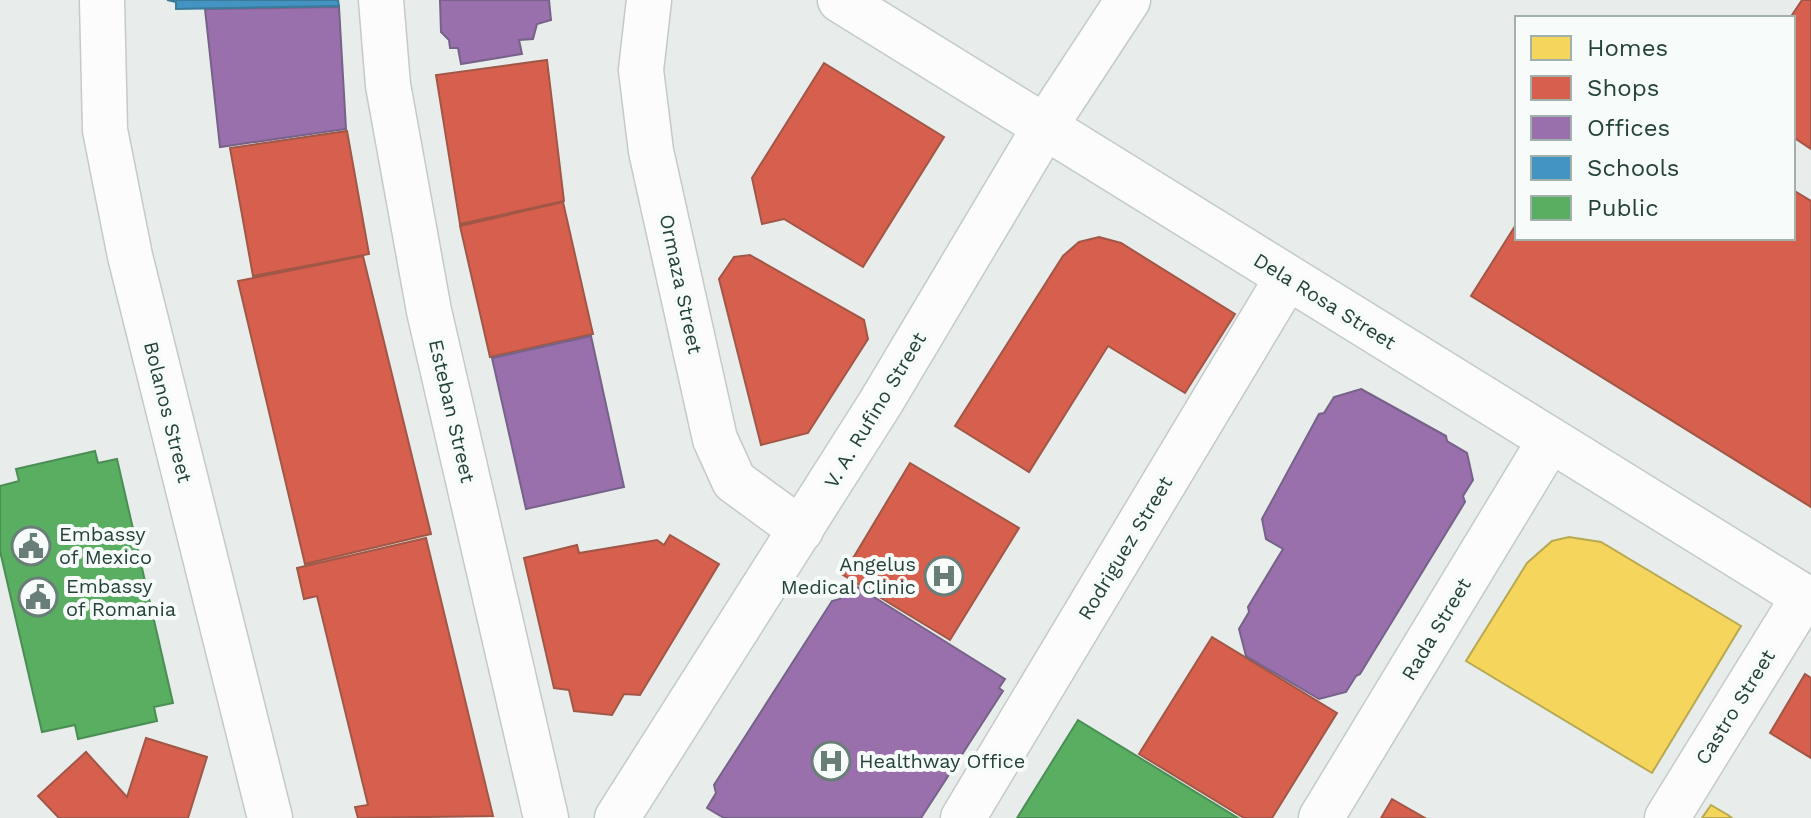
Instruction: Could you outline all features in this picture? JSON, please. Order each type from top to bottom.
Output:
[{"type":"street","name":"Bolanos Street","points":[[102,0],[105,130],[130,256],[270,818]]},
{"type":"street","name":"Esteban Street","points":[[381,0],[388,85],[429,311],[546,818]]},
{"type":"street","name":"Ormaza Street","points":[[649,0],[641,70],[651,151],[715,439],[734,481],[801,530]]},
{"type":"street","name":"Dela Rosa Street","points":[[840,0],[1808,598]]},
{"type":"street","name":"V. A. Rufino Street","points":[[617,818],[801,530],[1046,125],[1128,0]]},
{"type":"street","name":"Rodriguez Street","points":[[963,818],[1287,278]]},
{"type":"street","name":"Rada Street","points":[[1321,818],[1550,440]]},
{"type":"street","name":"Castro Street","points":[[1667,818],[1808,598]]},
{"type":"building: Homes","points":[[1569,537],[1601,542],[1741,626],[1652,773],[1466,661],[1527,563],[1552,541]]},
{"type":"building: Homes","points":[[1711,805],[1728,815],[1732,818],[1702,818]]},
{"type":"building: Shops","points":[[1802,0],[1811,0],[1811,149],[1795,138],[1795,16],[1791,16]]},
{"type":"building: Shops","points":[[547,60],[564,201],[460,224],[436,75]]},
{"type":"building: Shops","points":[[824,63],[944,137],[863,267],[784,219],[762,224],[752,178]]},
{"type":"building: Shops","points":[[347,131],[369,254],[253,276],[230,148]]},
{"type":"building: Shops","points":[[1795,191],[1811,201],[1811,507],[1471,296],[1515,226],[1515,240],[1795,240]]},
{"type":"building: Shops","points":[[563,202],[593,334],[490,357],[460,226]]},
{"type":"building: Shops","points":[[1099,237],[1121,243],[1235,314],[1185,393],[1108,346],[1029,472],[955,426],[1063,256],[1079,242]]},
{"type":"building: Shops","points":[[750,255],[864,320],[868,339],[808,433],[761,445],[719,279],[734,257]]},
{"type":"building: Shops","points":[[363,256],[431,534],[305,564],[238,281]]},
{"type":"building: Shops","points":[[910,463],[1019,528],[950,640],[843,575]]},
{"type":"building: Shops","points":[[670,535],[719,564],[640,695],[624,694],[612,715],[574,711],[569,690],[554,688],[524,558],[577,545],[579,553],[657,540],[664,545]]},
{"type":"building: Shops","points":[[426,538],[493,816],[358,818],[355,807],[368,805],[317,596],[304,599],[297,568]]},
{"type":"building: Shops","points":[[1212,637],[1337,713],[1272,818],[1244,818],[1139,754]]},
{"type":"building: Shops","points":[[1805,674],[1811,678],[1811,758],[1770,733]]},
{"type":"building: Shops","points":[[146,738],[207,757],[188,818],[59,818],[38,796],[86,752],[127,797]]},
{"type":"building: Shops","points":[[1392,799],[1425,818],[1381,818]]},
{"type":"building: Offices","points":[[440,0],[549,0],[551,20],[537,24],[533,39],[519,40],[522,54],[461,64],[458,48],[450,48],[449,40],[441,32]]},
{"type":"building: Offices","points":[[339,7],[346,129],[220,147],[205,9]]},
{"type":"building: Offices","points":[[591,336],[624,487],[526,509],[492,358]]},
{"type":"building: Offices","points":[[1361,389],[1446,436],[1447,441],[1467,453],[1473,480],[1463,496],[1465,502],[1360,674],[1346,692],[1319,699],[1246,656],[1239,629],[1249,612],[1248,607],[1283,549],[1266,539],[1262,519],[1319,414],[1324,413],[1334,397]]},
{"type":"building: Offices","points":[[850,582],[1005,679],[999,688],[1003,691],[921,818],[724,818],[707,808],[716,793],[714,785],[832,601],[840,599]]},
{"type":"building: Schools","points":[[167,0],[338,0],[339,6],[176,9],[176,2]]},
{"type":"building: Public","points":[[95,451],[98,463],[117,459],[173,703],[154,707],[157,721],[78,739],[75,725],[42,732],[0,551],[0,486],[19,481],[16,469]]},
{"type":"building: Public","points":[[1078,720],[1238,818],[1017,818]]},
{"type":"place","name":"Embassy of Mexico","points":[[31,546]]},
{"type":"place","name":"Angelus Medical Clinic","points":[[944,576]]},
{"type":"place","name":"Embassy of Romania","points":[[38,597]]},
{"type":"place","name":"Healthway Office","points":[[831,761]]}]
